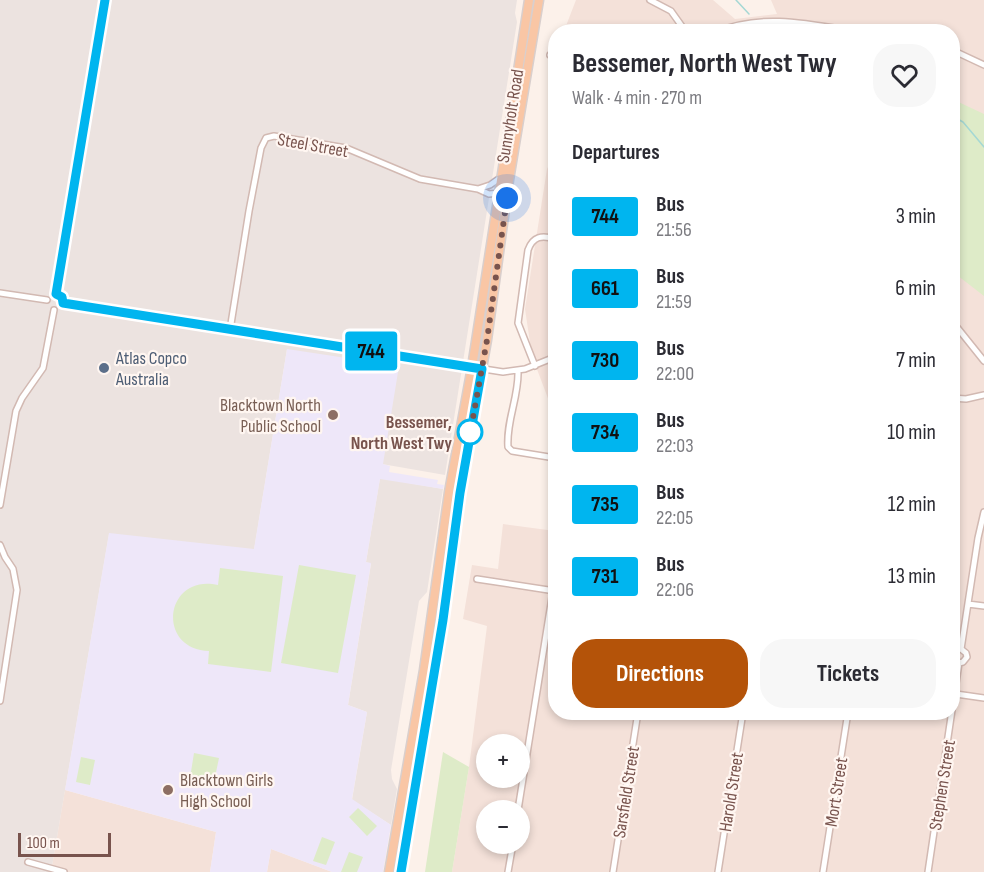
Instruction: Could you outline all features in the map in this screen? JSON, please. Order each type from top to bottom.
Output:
[{"type":"main road","name":"Sunnyholt Road","points":[[401,872],[482,369],[528,0]]},
{"type":"main road","name":"Sunnyholt Road","points":[[390,872],[424,670],[449,492],[472,367],[498,194],[505,179],[539,0]]},
{"type":"street","points":[[56,294],[105,0]]},
{"type":"street","points":[[650,0],[671,10],[681,24]]},
{"type":"street","points":[[743,24],[771,21],[810,24]]},
{"type":"street","points":[[960,54],[984,65]]},
{"type":"street","name":"Steel Street","points":[[230,330],[249,211],[261,148],[266,138],[274,136],[337,146],[357,152],[415,177],[478,189],[484,193],[498,194]]},
{"type":"street","points":[[478,189],[505,179]]},
{"type":"street","points":[[535,366],[518,323],[530,244],[537,237],[548,236]]},
{"type":"street","points":[[0,293],[47,300]]},
{"type":"street","points":[[56,294],[62,297],[63,303],[60,308],[54,310],[48,307],[47,300],[51,295],[56,294]]},
{"type":"street","points":[[63,303],[503,372],[518,371],[548,360]]},
{"type":"street","points":[[0,505],[16,411],[22,398],[43,368],[54,310]]},
{"type":"street","points":[[960,331],[984,361]]},
{"type":"street","points":[[518,371],[508,447],[512,451],[548,457]]},
{"type":"street","points":[[960,399],[984,395]]},
{"type":"street","points":[[960,663],[967,657],[966,652],[962,649],[978,538],[984,512]]},
{"type":"street","points":[[0,545],[2,558],[14,569],[17,590],[0,701]]},
{"type":"street","points":[[477,579],[548,590]]},
{"type":"street","points":[[968,604],[984,606]]},
{"type":"street","points":[[520,800],[548,628]]},
{"type":"street","points":[[960,695],[984,698]]},
{"type":"street","name":"Sarsfield Street","points":[[613,872],[637,720]]},
{"type":"street","name":"Harold Street","points":[[718,872],[742,720]]},
{"type":"street","name":"Mort Street","points":[[823,872],[847,720]]},
{"type":"street","name":"Stephen Street","points":[[928,872],[952,720]]},
{"type":"street","points":[[508,872],[511,854]]},
{"type":"street","points":[[28,862],[64,872]]},
{"type":"shaded area","points":[[0,0],[517,0],[515,13],[517,22],[445,475],[382,464],[287,349],[254,550],[109,534],[51,872],[0,872]]},
{"type":"shaded area","points":[[576,0],[713,0],[735,19],[777,14],[771,0],[984,0],[984,872],[452,872],[469,767],[487,626],[463,619],[472,565],[498,569],[503,524],[548,530],[548,720],[960,720],[960,24],[567,24]]},
{"type":"shaded area","points":[[548,167],[548,398],[532,356],[525,309]]},
{"type":"shaded area","points":[[287,349],[399,366],[383,464],[390,466],[389,472],[438,480],[437,484],[444,485],[443,489],[380,479],[366,562],[371,563],[348,705],[367,712],[352,799],[391,825],[383,872],[332,872],[271,849],[267,872],[210,872],[216,832],[65,790],[109,533],[254,549]]},
{"type":"shaded area","points":[[380,478],[443,489],[427,592],[419,601],[391,770],[397,789],[391,825],[352,800],[367,712],[348,705],[371,564],[366,562]]},
{"type":"shaded area","points":[[65,790],[216,832],[210,872],[51,872]]},
{"type":"shaded area","points":[[271,849],[332,872],[267,872]]},
{"type":"green space","points":[[960,103],[984,114],[984,296],[960,277]]},
{"type":"green space","points":[[299,565],[356,575],[338,673],[281,663]]},
{"type":"green space","points":[[220,568],[283,576],[271,672],[208,664],[209,651],[192,647],[180,638],[174,626],[173,613],[178,600],[187,590],[200,584],[218,585]]},
{"type":"green space","points":[[443,752],[469,767],[452,872],[425,872]]},
{"type":"green space","points":[[194,753],[219,758],[214,782],[190,778]]},
{"type":"green space","points":[[81,757],[95,760],[90,785],[76,782]]},
{"type":"green space","points":[[358,808],[377,826],[367,836],[349,817]]},
{"type":"green space","points":[[322,837],[335,842],[326,865],[313,861]]},
{"type":"green space","points":[[349,852],[363,857],[357,872],[341,872]]},
{"type":"waterway","points":[[736,0],[749,14]]},
{"type":"waterway","points":[[960,120],[984,147]]},
{"type":"bus line","name":"744","points":[[105,0],[56,294],[62,297],[63,303],[482,369],[460,493],[443,620],[401,872]]},
{"type":"place","name":"Atlas Copco Australia","points":[[104,368]]},
{"type":"place","name":"Blacktown North Public School","points":[[333,415]]},
{"type":"place","name":"Bessemer, North West Twy","points":[[470,432]]},
{"type":"place","name":"Blacktown Girls High School","points":[[168,790]]},
{"type":"route","points":[[470,432],[469,440],[487,340],[507,198]]}]
